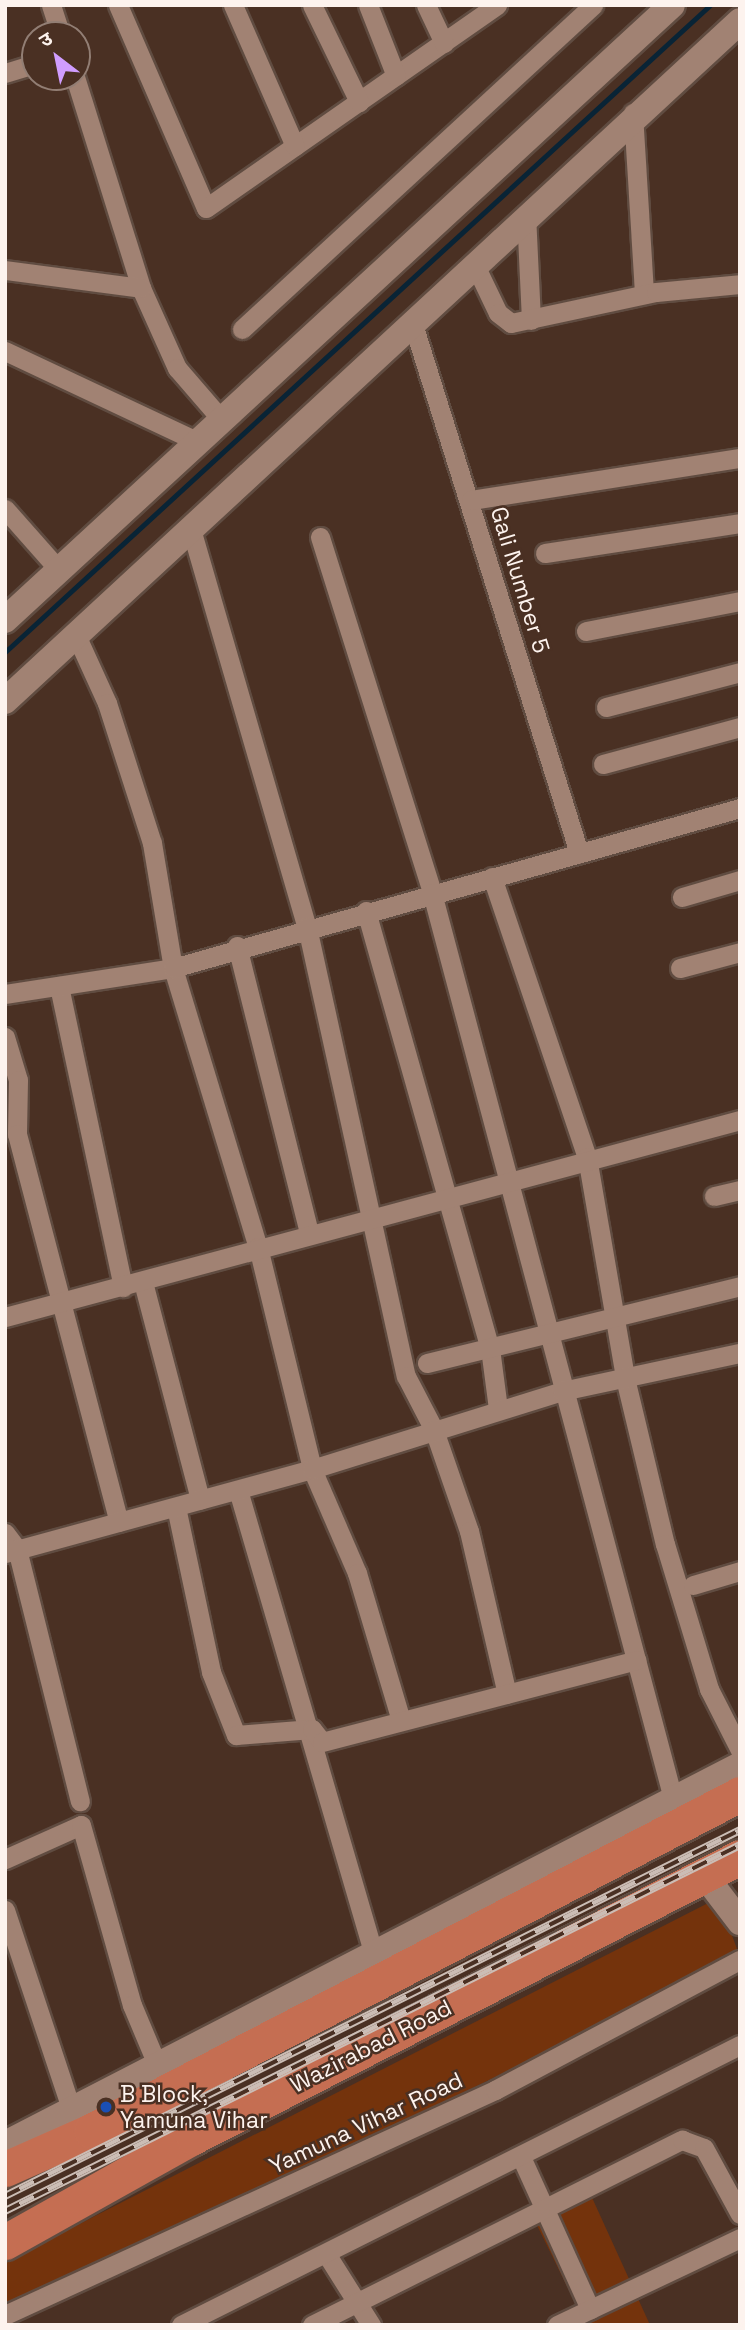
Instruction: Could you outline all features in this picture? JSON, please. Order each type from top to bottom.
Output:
[{"type":"highway","points":[[5,2169],[113,2120],[163,2078],[676,1811],[740,1794]]},
{"type":"highway","name":"Wazirabad Road","points":[[5,2242],[193,2137],[740,1857]]},
{"type":"highway","points":[[163,2078],[193,2137]]},
{"type":"highway","points":[[113,2120],[139,2168]]},
{"type":"street","points":[[118,5],[206,208],[444,43],[470,14],[497,5]]},
{"type":"street","points":[[233,5],[295,146]]},
{"type":"street","points":[[312,5],[359,102]]},
{"type":"street","points":[[368,5],[396,76]]},
{"type":"street","points":[[426,5],[444,43]]},
{"type":"street","points":[[242,329],[593,5]]},
{"type":"street","points":[[5,620],[221,419],[372,288],[672,5]]},
{"type":"street","points":[[5,701],[633,113],[740,21]]},
{"type":"street","points":[[79,91],[141,288],[177,368],[221,419]]},
{"type":"street","points":[[633,113],[644,294]]},
{"type":"street","points":[[526,214],[531,320]]},
{"type":"street","points":[[474,263],[504,320],[531,320],[644,294],[740,284]]},
{"type":"street","points":[[5,270],[141,288]]},
{"type":"street","name":"Gali Number 5","points":[[412,321],[471,500],[579,853]]},
{"type":"street","points":[[5,351],[198,442]]},
{"type":"street","points":[[471,500],[740,458]]},
{"type":"street","points":[[5,509],[59,570]]},
{"type":"street","points":[[545,553],[740,523]]},
{"type":"street","points":[[191,529],[307,927],[406,1376],[434,1430],[469,1531],[507,1694]]},
{"type":"street","points":[[320,537],[432,893],[554,1333],[562,1391],[676,1811]]},
{"type":"street","points":[[586,631],[740,601]]},
{"type":"street","points":[[76,635],[107,703],[152,843],[173,968],[258,1247],[312,1469],[357,1573],[401,1721]]},
{"type":"street","points":[[606,707],[740,672]]},
{"type":"street","points":[[603,764],[740,727]]},
{"type":"street","points":[[5,995],[173,968],[237,946],[740,808]]},
{"type":"street","points":[[492,877],[587,1157],[595,1223],[618,1318],[625,1378],[709,1689],[740,1750]]},
{"type":"street","points":[[682,897],[740,880]]},
{"type":"street","points":[[366,911],[491,1348],[498,1409]]},
{"type":"street","points":[[237,946],[309,1232]]},
{"type":"street","points":[[680,968],[740,952]]},
{"type":"street","points":[[59,986],[123,1287]]},
{"type":"street","points":[[5,1037],[18,1080],[17,1134],[119,1522]]},
{"type":"street","points":[[5,1317],[143,1282],[309,1232],[587,1157],[740,1120]]},
{"type":"street","points":[[714,1196],[740,1190]]},
{"type":"street","points":[[143,1282],[200,1500]]},
{"type":"street","points":[[427,1363],[740,1286]]},
{"type":"street","points":[[11,1551],[312,1469],[562,1391],[740,1353]]},
{"type":"street","points":[[238,1490],[312,1729],[374,1954]]},
{"type":"street","points":[[176,1507],[229,1729],[236,1735],[312,1729]]},
{"type":"street","points":[[5,1533],[80,1801]]},
{"type":"street","points":[[693,1586],[740,1571]]},
{"type":"street","points":[[312,1729],[321,1742],[636,1660]]},
{"type":"street","points":[[5,2144],[163,2078],[374,1954],[676,1811],[740,1765]]},
{"type":"street","points":[[5,1859],[81,1825],[132,2006],[163,2078]]},
{"type":"street","points":[[705,1876],[740,1922]]},
{"type":"street","points":[[5,1910],[73,2114]]},
{"type":"street","name":"Yamuna Vihar Road","points":[[5,2315],[495,2090],[740,1959]]},
{"type":"street","points":[[181,2325],[523,2159],[740,2045]]},
{"type":"street","points":[[312,2325],[546,2211],[665,2148],[695,2140],[740,2214]]},
{"type":"street","points":[[523,2159],[590,2309]]},
{"type":"street","points":[[557,2325],[740,2238]]},
{"type":"street","points":[[327,2255],[360,2301],[371,2325]]},
{"type":"shaded area","points":[[718,1898],[740,1957],[5,2317],[5,2262]]},
{"type":"shaded area","points":[[589,2191],[650,2325],[586,2325],[533,2217]]},
{"type":"waterway","points":[[5,652],[710,5]]},
{"type":"railway","points":[[5,2196],[740,1830]]},
{"type":"railway","points":[[5,2211],[740,1845]]},
{"type":"place","name":"B Block, Yamuna Vihar","points":[[106,2107]]}]
